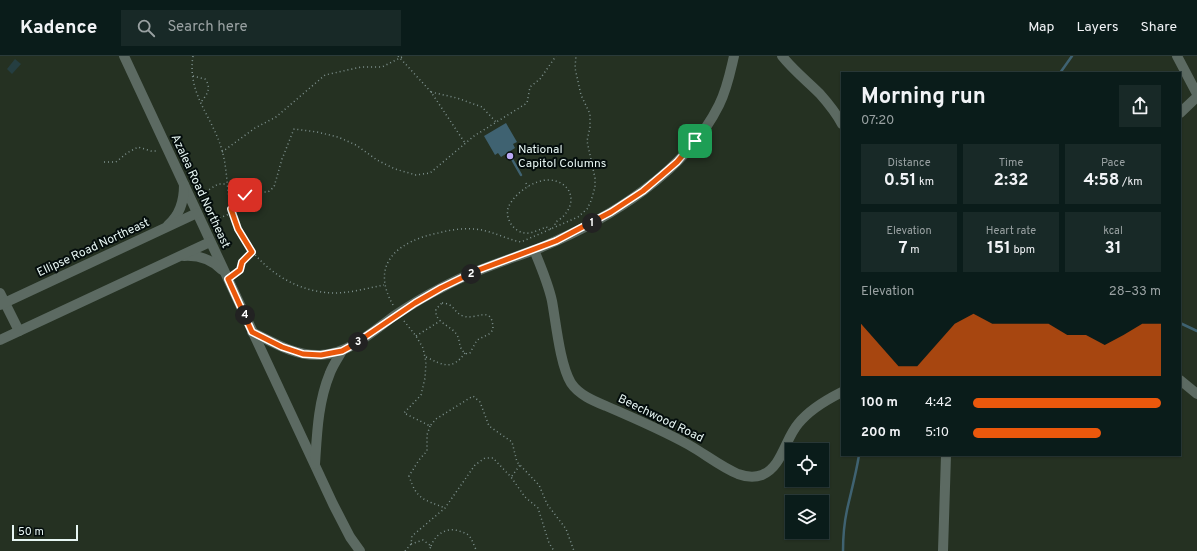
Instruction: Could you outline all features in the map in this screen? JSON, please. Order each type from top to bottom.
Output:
[{"type":"street","points":[[252,332],[282,347],[303,354],[321,355],[342,351],[415,303],[441,288],[476,271],[556,241],[611,212],[643,191],[677,162],[704,130],[718,107],[728,83],[734,56]]},
{"type":"street","points":[[782,56],[794,70],[824,98],[841,123]]},
{"type":"street","points":[[1177,56],[1197,96],[1181,112]]},
{"type":"street","name":"Azalea Road Northeast","points":[[126,58],[314,465],[350,538],[360,551]]},
{"type":"street","points":[[164,228],[177,215],[181,207],[184,183]]},
{"type":"street","name":"Ellipse Road Northeast","points":[[2,304],[197,213]]},
{"type":"street","points":[[0,340],[210,242]]},
{"type":"street","name":"Beechwood Road","points":[[534,250],[549,293],[565,369],[571,383],[576,389],[594,400],[688,444],[736,472],[745,476],[753,476],[761,475],[769,471],[776,463],[792,434],[802,420],[819,405],[841,393]]},
{"type":"street","points":[[176,258],[185,256],[204,258],[212,261],[226,276]]},
{"type":"street","points":[[0,293],[2,304],[18,331]]},
{"type":"street","points":[[314,465],[318,419],[323,392],[330,372],[342,351]]},
{"type":"street","points":[[1181,381],[1197,394]]},
{"type":"street","points":[[943,551],[946,456]]},
{"type":"path","points":[[193,56],[193,76],[195,88],[200,103],[216,134],[222,152],[232,213],[238,229],[252,252],[274,273],[288,282],[309,289],[322,292],[344,293],[385,285]]},
{"type":"path","points":[[222,152],[255,128],[276,117],[325,75],[361,67],[382,67],[399,57],[404,56]]},
{"type":"path","points":[[231,209],[245,195],[252,192],[268,192],[274,186],[282,159],[294,129],[338,137],[356,144],[377,160],[395,169],[416,175],[430,173],[474,136],[527,103],[530,87],[540,79],[556,56]]},
{"type":"path","points":[[396,310],[385,285],[385,272],[389,261],[403,246],[417,239],[454,230],[474,229],[494,233],[512,241],[521,242],[554,227],[574,220],[583,214],[591,201],[595,187],[594,174],[587,141],[590,127],[590,114],[581,94],[575,68],[576,56]]},
{"type":"path","points":[[399,57],[431,92],[465,144]]},
{"type":"path","points":[[193,76],[204,79],[208,86],[208,94],[200,103]]},
{"type":"path","points":[[431,92],[457,98],[482,107],[496,122]]},
{"type":"path","points":[[104,162],[116,162],[126,153],[138,147],[155,151],[166,146]]},
{"type":"path","points":[[550,229],[546,226],[528,233],[518,231],[511,225],[508,216],[509,206],[515,197],[537,182],[555,180],[563,183],[569,190],[572,197],[566,214],[555,223],[554,227]]},
{"type":"path","points":[[526,183],[528,187]]},
{"type":"path","points":[[191,200],[218,184],[227,184]]},
{"type":"path","points":[[203,225],[232,213]]},
{"type":"path","points":[[226,276],[240,270],[242,262],[252,252]]},
{"type":"path","points":[[425,357],[444,365],[452,365],[456,363],[465,353],[470,353],[477,340],[489,334],[493,330],[492,320],[489,315],[463,316],[446,303],[442,304],[436,309],[436,312],[440,321],[457,336],[459,345],[465,353]]},
{"type":"path","points":[[403,320],[416,336],[423,348],[426,362],[426,378],[421,395],[404,414],[430,426]]},
{"type":"path","points":[[416,336],[440,321]]},
{"type":"path","points":[[445,508],[422,498],[414,491],[409,476],[418,460],[427,451],[427,435],[430,426],[436,419],[473,396],[480,402],[489,426],[512,442],[518,462],[539,485],[547,504],[566,529],[574,551]]},
{"type":"path","points":[[411,544],[412,536],[445,508],[475,465],[480,460],[485,458],[493,458],[512,477],[525,497],[538,508],[549,543],[554,551]]},
{"type":"path","points":[[512,477],[520,465]]},
{"type":"path","points":[[429,551],[438,534],[447,530],[456,529],[467,534],[477,551]]},
{"type":"path","points":[[405,551],[411,544],[423,540],[431,546]]},
{"type":"green space","points":[[0,56],[1197,56],[1197,551],[0,551]]},
{"type":"water","points":[[506,123],[517,142],[513,144],[515,148],[501,157],[498,153],[495,155],[484,136]]},
{"type":"building","points":[[15,59],[21,64],[12,74],[7,69]]},
{"type":"waterway","points":[[1061,72],[1072,56]]},
{"type":"waterway","points":[[508,152],[521,175]]},
{"type":"waterway","points":[[1181,323],[1197,331]]},
{"type":"waterway","points":[[843,551],[845,520],[859,456]]},
{"type":"place","name":"National Capitol Columns","points":[[510,156]]},
{"type":"route","points":[[245,195],[231,209],[242,238],[252,252],[247,255],[242,262],[240,270],[236,275],[228,279],[252,332],[282,347],[303,354],[321,355],[342,351],[353,345],[429,294],[454,281],[501,261],[556,241],[611,212],[643,191],[662,175],[677,162],[695,141]]}]
